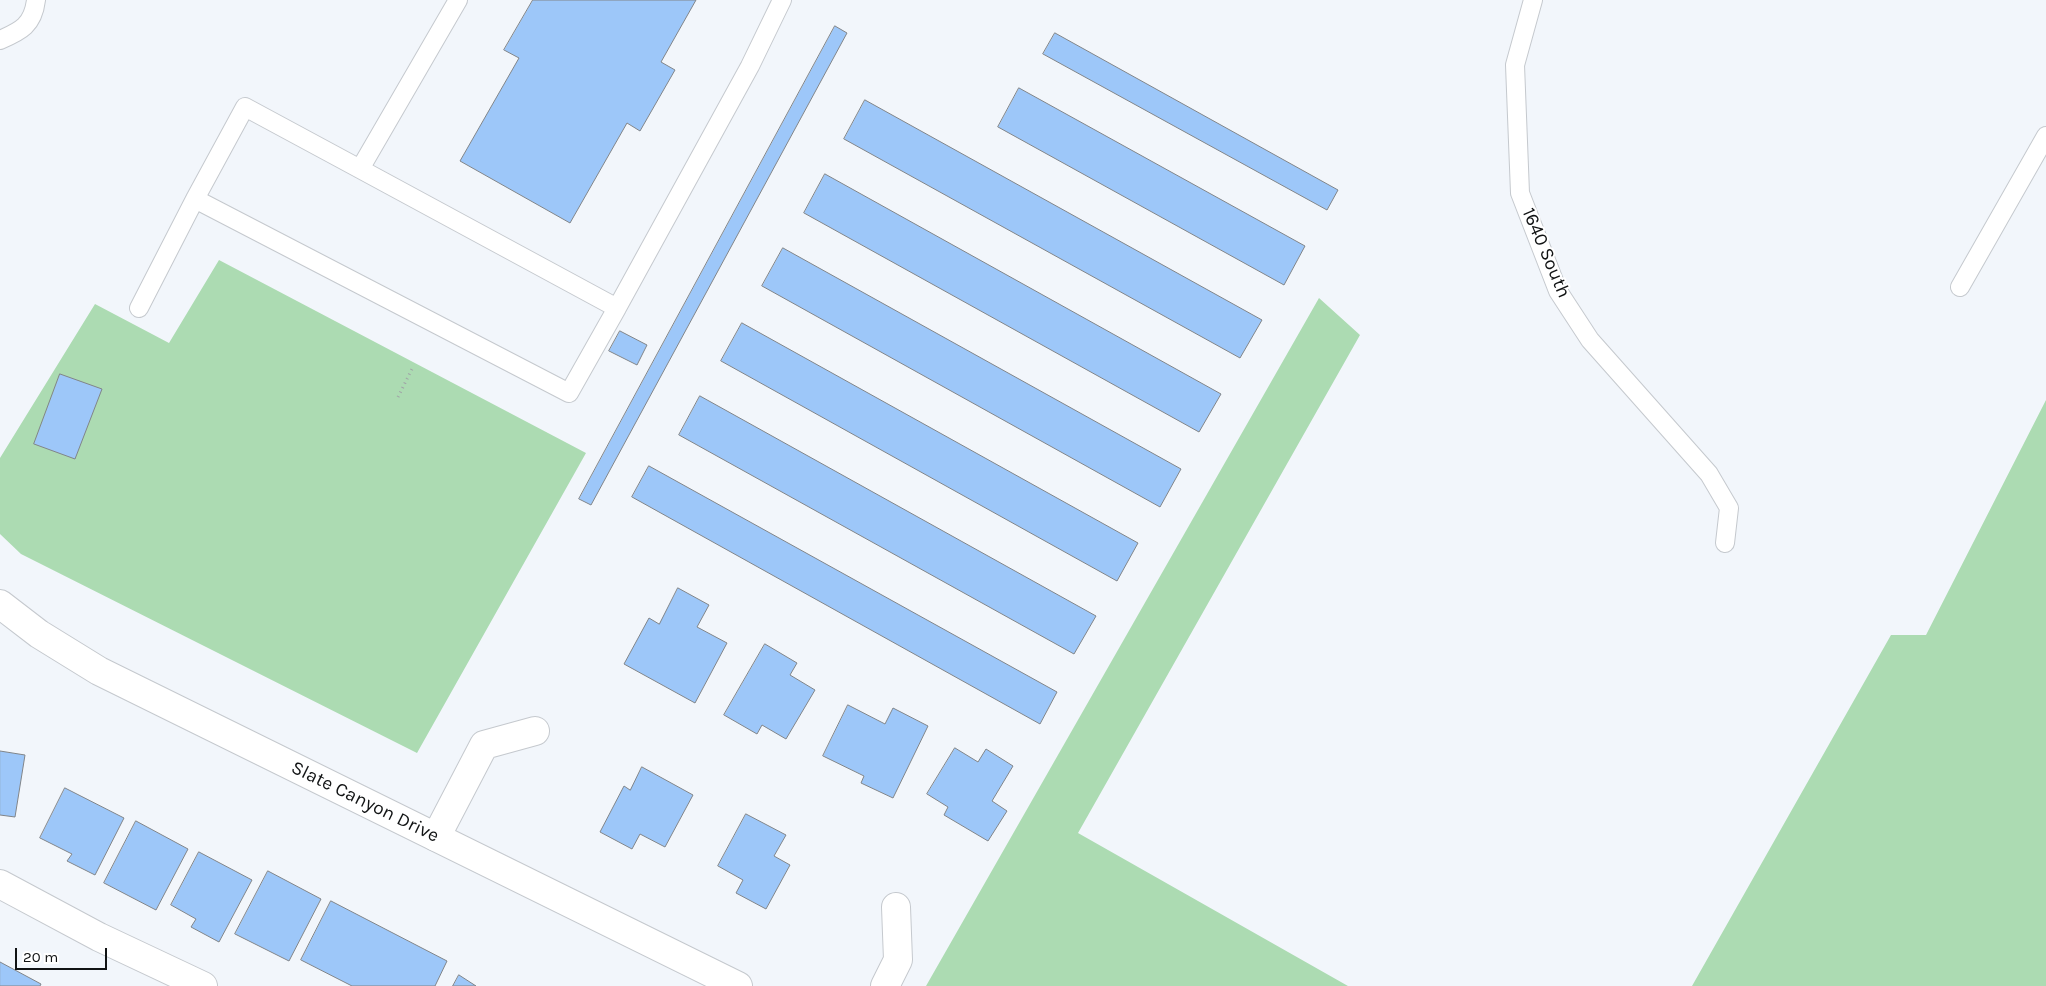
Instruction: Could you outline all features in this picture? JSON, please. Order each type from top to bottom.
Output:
[{"type":"street","name":"Slate Canyon Drive","points":[[0,604],[39,634],[99,671],[738,986]]},
{"type":"street","points":[[436,837],[484,745],[535,731]]},
{"type":"street","points":[[0,884],[99,937],[203,986]]},
{"type":"street","points":[[885,986],[898,960],[896,907]]},
{"type":"lane","points":[[0,40],[21,32],[34,13],[36,0]]},
{"type":"lane","points":[[360,169],[458,0]]},
{"type":"lane","points":[[195,199],[569,394],[750,66],[782,0]]},
{"type":"lane","name":"1640 South","points":[[1533,0],[1515,65],[1520,193],[1558,292],[1590,340],[1709,474],[1729,508],[1725,543]]},
{"type":"lane","points":[[139,308],[245,107],[617,308]]},
{"type":"lane","points":[[1960,287],[2046,136]]},
{"type":"path","points":[[398,397],[412,369]]},
{"type":"green space","points":[[219,260],[586,453],[417,753],[21,554],[0,534],[0,458],[95,304],[169,343]]},
{"type":"green space","points":[[1319,298],[1360,335],[1078,833],[1348,986],[926,986]]},
{"type":"green space","points":[[2046,400],[2046,986],[1692,986],[1891,635],[1926,635]]},
{"type":"building","points":[[533,0],[696,0],[661,62],[675,70],[640,131],[627,123],[570,223],[460,161],[519,58],[504,50]]},
{"type":"building","points":[[835,26],[847,33],[591,505],[579,499]]},
{"type":"building","points":[[1055,33],[1338,190],[1327,210],[1043,54]]},
{"type":"building","points":[[1019,88],[1305,246],[1284,285],[998,127]]},
{"type":"building","points":[[865,100],[1262,320],[1240,358],[844,139]]},
{"type":"building","points":[[825,174],[1221,394],[1199,432],[804,213]]},
{"type":"building","points":[[783,248],[1181,469],[1160,507],[762,286]]},
{"type":"building","points":[[742,323],[1138,543],[1117,581],[721,361]]},
{"type":"building","points":[[620,331],[647,345],[637,365],[609,351]]},
{"type":"building","points":[[60,374],[102,389],[75,459],[34,444]]},
{"type":"building","points":[[700,396],[1096,616],[1074,654],[679,435]]},
{"type":"building","points":[[649,466],[1057,692],[1040,724],[632,497]]},
{"type":"building","points":[[678,588],[709,605],[697,627],[727,643],[695,703],[624,664],[649,618],[659,624]]},
{"type":"building","points":[[765,644],[797,663],[790,675],[815,690],[786,739],[762,725],[757,734],[724,715]]},
{"type":"building","points":[[848,705],[885,724],[893,708],[928,726],[893,798],[861,783],[864,776],[823,756]]},
{"type":"building","points":[[955,748],[978,762],[986,749],[1013,766],[992,801],[1007,811],[988,841],[944,815],[948,807],[927,794]]},
{"type":"building","points":[[0,751],[25,755],[15,817],[0,815]]},
{"type":"building","points":[[642,767],[693,795],[665,847],[640,834],[632,849],[600,832],[624,786],[630,790]]},
{"type":"building","points":[[65,788],[124,818],[95,875],[67,861],[72,854],[40,838]]},
{"type":"building","points":[[746,814],[786,835],[774,856],[790,865],[766,909],[736,893],[743,880],[718,866]]},
{"type":"building","points":[[136,821],[188,849],[156,910],[104,883]]},
{"type":"building","points":[[199,852],[252,880],[219,942],[191,927],[196,919],[171,905]]},
{"type":"building","points":[[268,871],[321,899],[289,961],[235,934]]},
{"type":"building","points":[[331,901],[447,961],[435,986],[352,986],[301,960]]},
{"type":"building","points":[[0,962],[41,984],[40,986],[0,986]]},
{"type":"building","points":[[459,975],[476,986],[453,986]]}]
